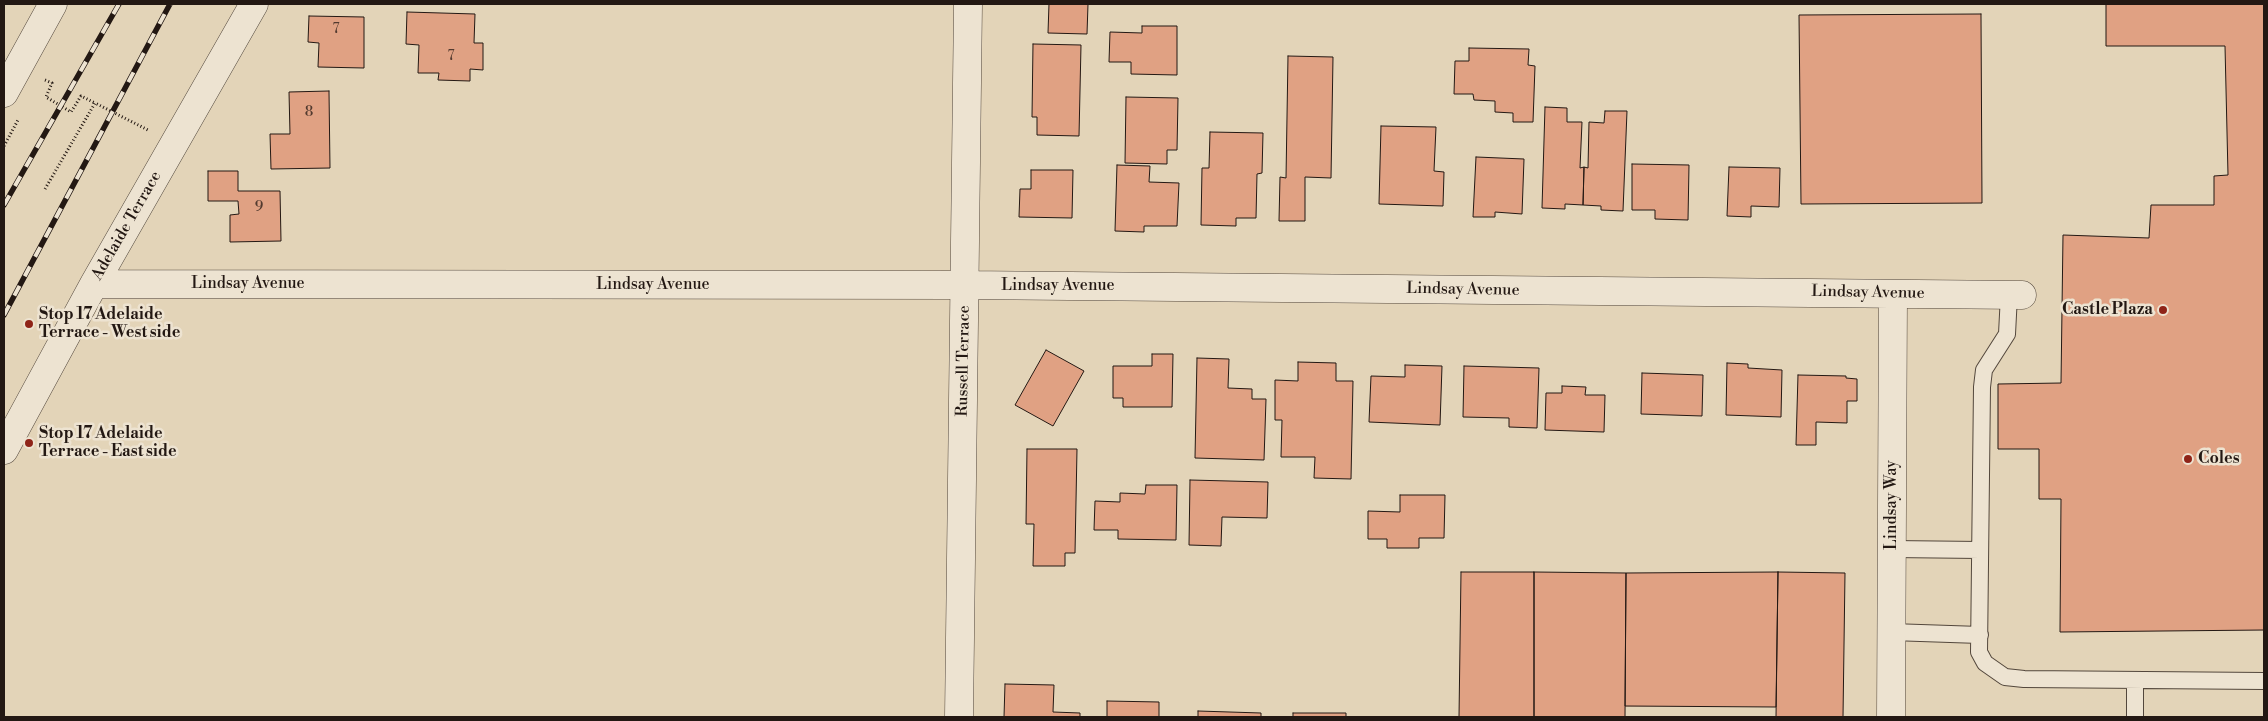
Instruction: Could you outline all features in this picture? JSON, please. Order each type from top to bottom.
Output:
[{"type":"street","points":[[4,93],[53,4]]},
{"type":"street","name":"Adelaide Terrace","points":[[4,450],[94,284],[254,4]]},
{"type":"street","name":"Russell Terrace","points":[[959,717],[968,4]]},
{"type":"street","name":"Lindsay Avenue","points":[[94,284],[964,286],[2016,295]]},
{"type":"street","name":"Lindsay Way","points":[[1891,717],[1892,294]]},
{"type":"lane","points":[[2016,295],[2007,334],[1984,370],[1982,387],[1980,652],[1985,663],[2005,677],[2024,679],[2264,681]]},
{"type":"lane","points":[[1892,549],[1980,550]]},
{"type":"lane","points":[[1891,632],[1980,635]]},
{"type":"lane","points":[[2135,680],[2135,717]]},
{"type":"path","points":[[18,68],[52,83],[46,97],[72,112],[81,96],[174,144]]},
{"type":"path","points":[[45,189],[95,103]]},
{"type":"building","points":[[1049,4],[1088,4],[1087,34],[1048,33]]},
{"type":"building","name":"Castle Plaza","points":[[2106,4],[2264,4],[2264,630],[2060,632],[2061,499],[2039,499],[2039,449],[1998,449],[1998,384],[2061,383],[2063,235],[2149,238],[2151,205],[2214,205],[2214,176],[2228,175],[2225,46],[2106,46]]},
{"type":"building","points":[[407,12],[475,14],[474,43],[483,43],[483,70],[470,69],[470,81],[438,80],[439,73],[418,73],[419,45],[406,44]]},
{"type":"building","points":[[1981,14],[1982,203],[1801,204],[1799,15]]},
{"type":"building","points":[[309,16],[364,17],[364,68],[318,67],[319,43],[308,42]]},
{"type":"building","points":[[1142,26],[1177,26],[1177,75],[1131,74],[1131,62],[1109,62],[1110,32],[1142,33]]},
{"type":"building","points":[[1033,44],[1081,45],[1079,136],[1037,135],[1037,117],[1032,117]]},
{"type":"building","points":[[1469,48],[1529,49],[1528,65],[1535,66],[1533,122],[1513,122],[1513,113],[1495,112],[1495,101],[1474,100],[1473,94],[1454,94],[1455,61],[1469,61]]},
{"type":"building","points":[[1288,56],[1333,57],[1331,178],[1305,177],[1305,221],[1279,221],[1280,177],[1286,178]]},
{"type":"building","points":[[329,91],[330,168],[271,169],[270,134],[290,134],[289,92]]},
{"type":"building","points":[[1126,97],[1178,98],[1177,150],[1167,150],[1167,164],[1125,163]]},
{"type":"building","points":[[1545,107],[1567,108],[1567,122],[1582,122],[1580,168],[1584,167],[1583,205],[1565,204],[1565,209],[1542,208]]},
{"type":"building","points":[[1605,111],[1627,111],[1623,211],[1601,210],[1601,206],[1583,205],[1584,167],[1588,168],[1589,122],[1604,123]]},
{"type":"building","points":[[1381,126],[1436,127],[1434,171],[1444,172],[1443,206],[1379,204]]},
{"type":"building","points":[[1210,132],[1263,133],[1262,173],[1257,174],[1256,218],[1236,218],[1236,226],[1201,225],[1202,168],[1209,168]]},
{"type":"building","points":[[1476,157],[1524,159],[1522,214],[1495,212],[1495,217],[1473,217]]},
{"type":"building","points":[[1632,164],[1689,165],[1688,220],[1655,219],[1655,210],[1632,210]]},
{"type":"building","points":[[1117,165],[1150,166],[1149,182],[1179,183],[1177,226],[1144,226],[1144,232],[1115,231]]},
{"type":"building","points":[[1729,167],[1780,168],[1779,207],[1751,206],[1751,217],[1727,216]]},
{"type":"building","points":[[1031,170],[1073,170],[1072,218],[1019,217],[1020,189],[1031,189]]},
{"type":"building","points":[[208,171],[238,171],[238,191],[280,191],[281,241],[230,242],[230,215],[239,214],[238,201],[208,201]]},
{"type":"building","points":[[1046,350],[1084,371],[1053,426],[1015,405]]},
{"type":"building","points":[[1152,354],[1173,354],[1172,407],[1123,407],[1123,398],[1113,398],[1113,366],[1152,366]]},
{"type":"building","points":[[1197,358],[1229,359],[1228,388],[1252,389],[1252,399],[1266,399],[1264,460],[1195,458]]},
{"type":"building","points":[[1298,362],[1336,363],[1336,381],[1353,381],[1351,479],[1314,478],[1315,457],[1281,457],[1282,420],[1275,420],[1275,380],[1298,381]]},
{"type":"building","points":[[1727,363],[1748,364],[1748,368],[1782,370],[1781,417],[1726,415]]},
{"type":"building","points":[[1405,365],[1442,366],[1440,425],[1369,422],[1371,376],[1405,377]]},
{"type":"building","points":[[1464,366],[1539,368],[1537,428],[1509,427],[1509,418],[1463,417]]},
{"type":"building","points":[[1642,373],[1703,375],[1702,416],[1641,414]]},
{"type":"building","points":[[1798,375],[1846,376],[1846,378],[1857,379],[1857,401],[1847,401],[1847,423],[1816,422],[1816,445],[1796,445]]},
{"type":"building","points":[[1562,386],[1586,387],[1585,395],[1605,395],[1604,432],[1545,430],[1546,393],[1562,393]]},
{"type":"building","points":[[1027,449],[1077,449],[1075,553],[1065,553],[1065,566],[1033,566],[1034,524],[1026,524]]},
{"type":"building","points":[[1190,480],[1268,482],[1267,518],[1222,517],[1221,546],[1189,545]]},
{"type":"building","points":[[1146,485],[1177,485],[1176,540],[1118,539],[1118,530],[1094,530],[1095,501],[1120,502],[1120,493],[1145,494]]},
{"type":"building","points":[[1400,495],[1445,495],[1444,538],[1419,538],[1419,548],[1387,548],[1387,539],[1368,539],[1368,511],[1400,512]]},
{"type":"building","points":[[1461,572],[1534,572],[1534,717],[1459,717]]},
{"type":"building","points":[[1534,572],[1626,573],[1625,717],[1534,717]]},
{"type":"building","points":[[1778,572],[1776,707],[1625,706],[1626,573]]},
{"type":"building","points":[[1778,572],[1845,573],[1843,717],[1776,717]]},
{"type":"building","points":[[1005,684],[1054,685],[1053,712],[1080,713],[1080,717],[1004,717]]},
{"type":"building","points":[[1107,701],[1159,702],[1159,717],[1107,717]]},
{"type":"building","points":[[1198,711],[1261,713],[1261,717],[1198,717]]},
{"type":"building","points":[[1293,713],[1346,713],[1346,717],[1293,717]]},
{"type":"railway","points":[[4,205],[119,4]]},
{"type":"railway","points":[[4,315],[170,4]]},
{"type":"place","name":"Castle Plaza","points":[[2163,310]]},
{"type":"place","name":"Stop 17 Adelaide Terrace - West side","points":[[29,324]]},
{"type":"place","name":"Stop 17 Adelaide Terrace - East side","points":[[29,443]]},
{"type":"place","name":"Coles","points":[[2188,459]]}]
